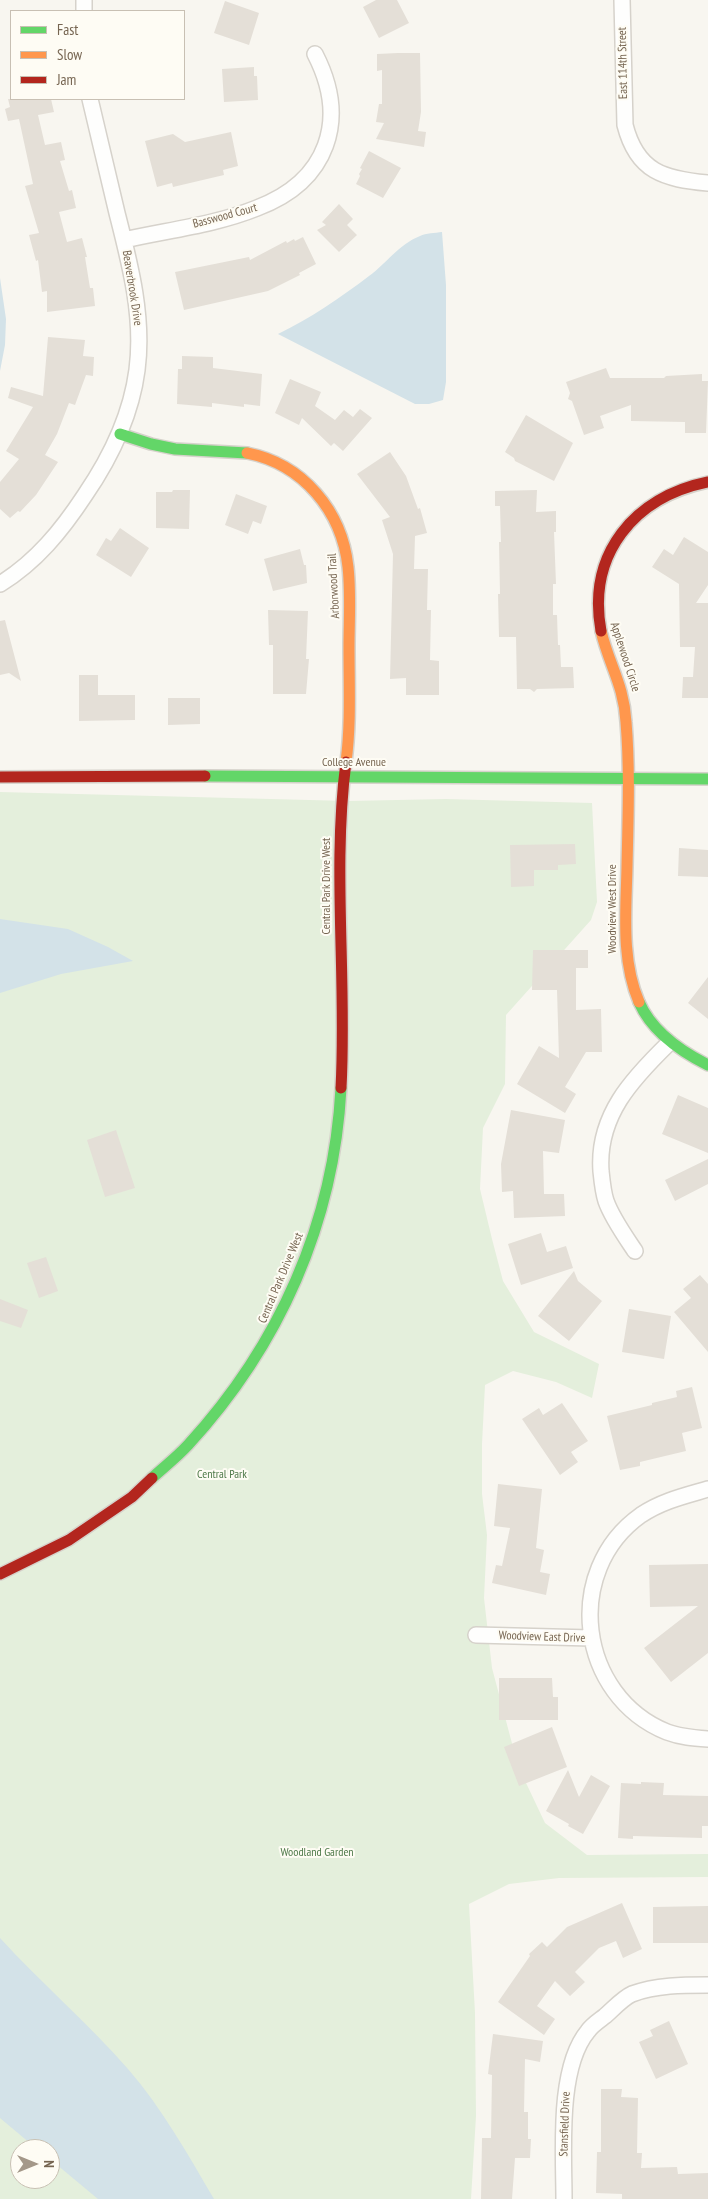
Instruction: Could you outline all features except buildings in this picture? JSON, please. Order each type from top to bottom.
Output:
[{"type":"street","name":"East 114th Street","points":[[622,0],[625,125],[629,142],[638,156],[654,170],[678,180],[708,183]]},
{"type":"street","name":"Basswood Court","points":[[124,240],[257,209],[280,197],[302,179],[323,153],[331,130],[330,94],[326,78],[315,54]]},
{"type":"street","name":"Beaverbrook Drive","points":[[0,584],[19,573],[52,541],[104,468],[120,434],[137,370],[138,311],[124,240],[90,100]]},
{"type":"street","name":"Arborwood Trail","points":[[120,434],[154,446],[190,451],[247,453],[262,456],[293,471],[326,503],[342,533],[349,568],[349,724],[344,777]]},
{"type":"street","name":"Applewood Circle","points":[[628,778],[624,702],[620,683],[604,643],[599,624],[598,604],[603,575],[616,541],[644,508],[681,487],[708,482]]},
{"type":"street","name":"College Avenue","points":[[0,777],[708,779]]},
{"type":"street","name":"Central Park Drive West","points":[[0,1574],[44,1554],[97,1523],[138,1493],[180,1456],[206,1428],[242,1381],[268,1342],[309,1254],[324,1202],[334,1156],[339,1114],[341,1071],[340,815],[344,777]]},
{"type":"street","name":"Woodview West Drive","points":[[628,778],[626,955],[636,996],[649,1019],[668,1043],[708,1065]]},
{"type":"street","points":[[635,1251],[606,1201],[600,1162],[602,1140],[616,1102],[641,1070],[668,1043]]},
{"type":"street","points":[[591,1638],[589,1612],[593,1588],[600,1566],[615,1541],[640,1516],[655,1507],[672,1499],[708,1489]]},
{"type":"street","name":"Woodview East Drive","points":[[476,1635],[591,1638],[594,1653],[604,1675],[615,1692],[632,1709],[667,1732],[683,1737],[708,1739]]},
{"type":"street","name":"Stansfield Drive","points":[[564,2199],[567,2081],[577,2051],[588,2031],[631,1995],[654,1988],[708,1985]]},
{"type":"green space","name":"Central Park","points":[[0,792],[348,801],[446,799],[592,803],[597,902],[591,920],[506,1015],[505,1084],[483,1128],[480,1189],[503,1281],[534,1332],[599,1364],[592,1398],[556,1382],[513,1371],[485,1385],[482,1444],[482,1494],[487,1535],[484,1598],[492,1668],[518,1766],[545,1823],[587,1855],[708,1854],[708,1877],[559,1878],[509,1884],[469,1904],[475,2013],[476,2116],[471,2199],[0,2199]]},
{"type":"shaded area","points":[[442,232],[446,285],[446,382],[443,400],[429,404],[415,404],[278,334],[314,314],[347,292],[412,240],[425,234]]},
{"type":"shaded area","points":[[0,278],[6,319],[5,345],[0,371]]},
{"type":"shaded area","points":[[0,919],[68,929],[108,947],[133,961],[61,974],[0,993]]},
{"type":"shaded area","points":[[0,1938],[97,2035],[128,2069],[174,2132],[214,2199],[98,2199],[60,2167],[60,2139],[25,2139],[0,2118]]},
{"type":"traffic: fast","points":[[120,434],[175,449],[247,453]]},
{"type":"traffic: fast","points":[[205,776],[708,779]]},
{"type":"traffic: fast","points":[[639,1002],[651,1023],[668,1040],[708,1065]]},
{"type":"traffic: fast","points":[[152,1478],[184,1449],[220,1407],[249,1366],[275,1324],[296,1280],[314,1234],[327,1187],[336,1138],[341,1088]]},
{"type":"traffic: slow","points":[[247,453],[267,459],[286,468],[302,479],[316,493],[338,527],[348,567],[350,597],[349,719],[346,762]]},
{"type":"traffic: slow","points":[[601,631],[625,709],[628,776],[626,936],[629,970],[639,1002]]},
{"type":"traffic: jam","points":[[601,631],[599,603],[601,577],[609,554],[622,533],[638,515],[658,501],[682,490],[708,482]]},
{"type":"traffic: jam","points":[[341,1088],[340,843],[346,762]]},
{"type":"traffic: jam","points":[[0,777],[205,776]]},
{"type":"traffic: jam","points":[[0,1574],[69,1540],[132,1497],[152,1478]]},
{"type":"park label","name":"Woodland Garden","points":[[317,1853]]}]
